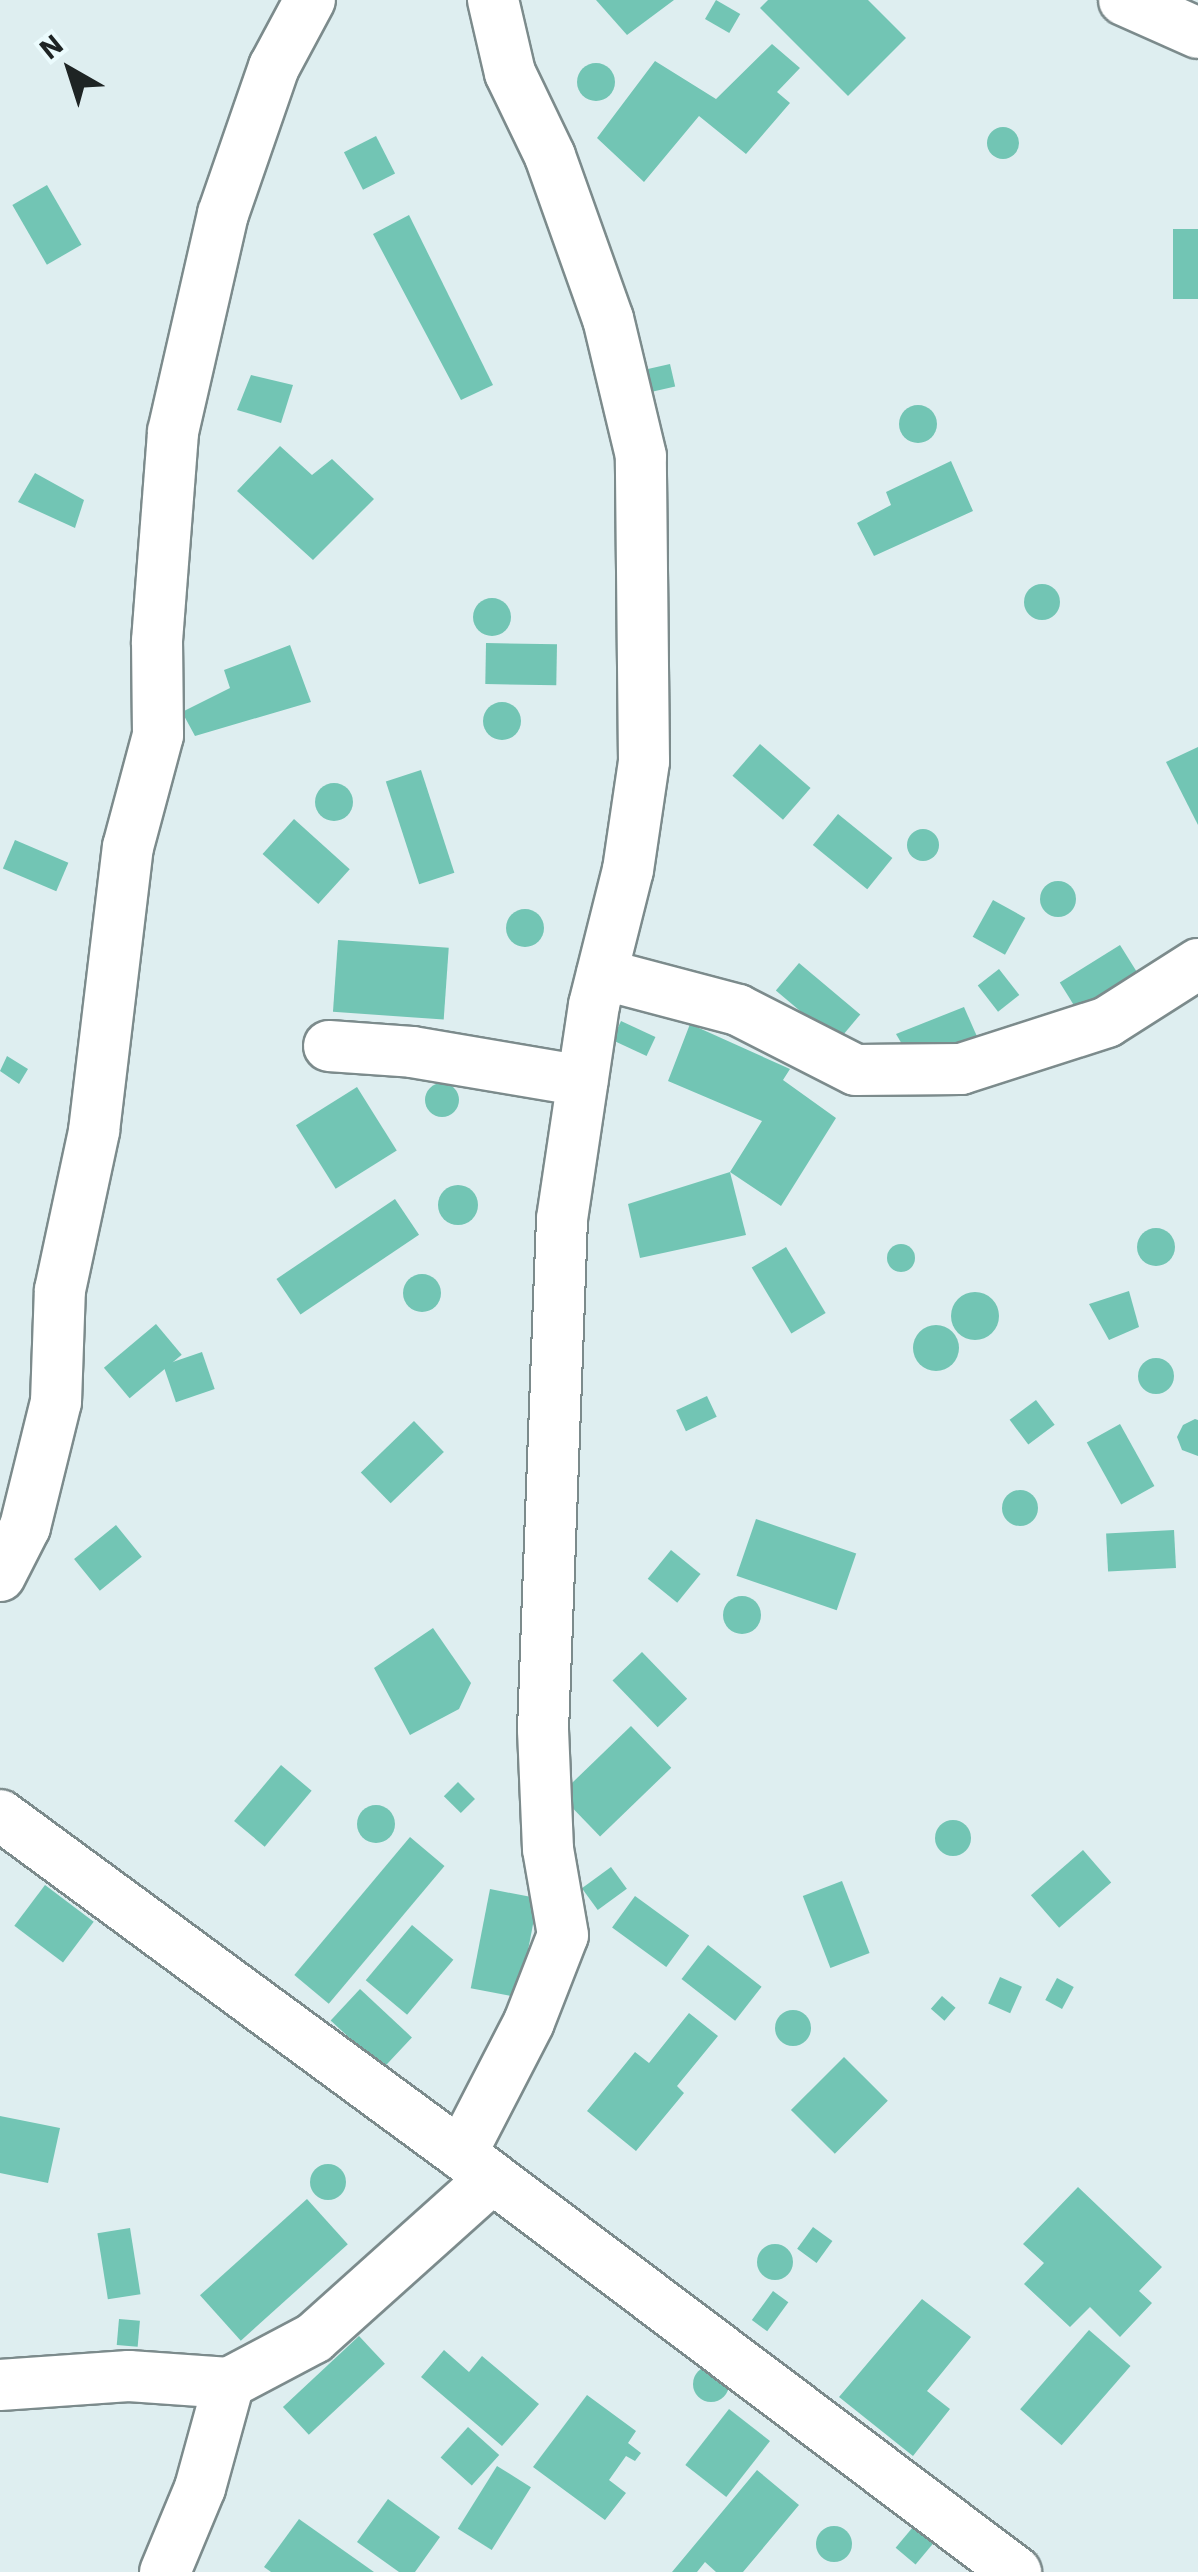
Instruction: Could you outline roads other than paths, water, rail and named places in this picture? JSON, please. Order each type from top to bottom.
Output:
[{"type":"street","points":[[0,1576],[25,1527],[56,1402],[60,1290],[94,1131],[128,847],[158,735],[157,641],[172,432],[224,214],[274,67],[310,0]]},
{"type":"street","points":[[0,2385],[129,2376],[229,2384],[314,2338],[476,2166],[563,1935],[548,1849],[543,1730],[562,1219],[602,974],[628,870],[644,761],[641,456],[608,319],[550,156],[510,73],[493,0]]},
{"type":"street","points":[[1124,0],[1198,32]]},
{"type":"street","points":[[602,974],[738,1010],[856,1070],[891,1070],[962,1068],[1107,1022],[1198,964]]},
{"type":"street","points":[[329,1046],[412,1052],[583,1081]]},
{"type":"street","points":[[0,1815],[1016,2572]]},
{"type":"street","points":[[165,2572],[200,2488],[229,2384]]}]
